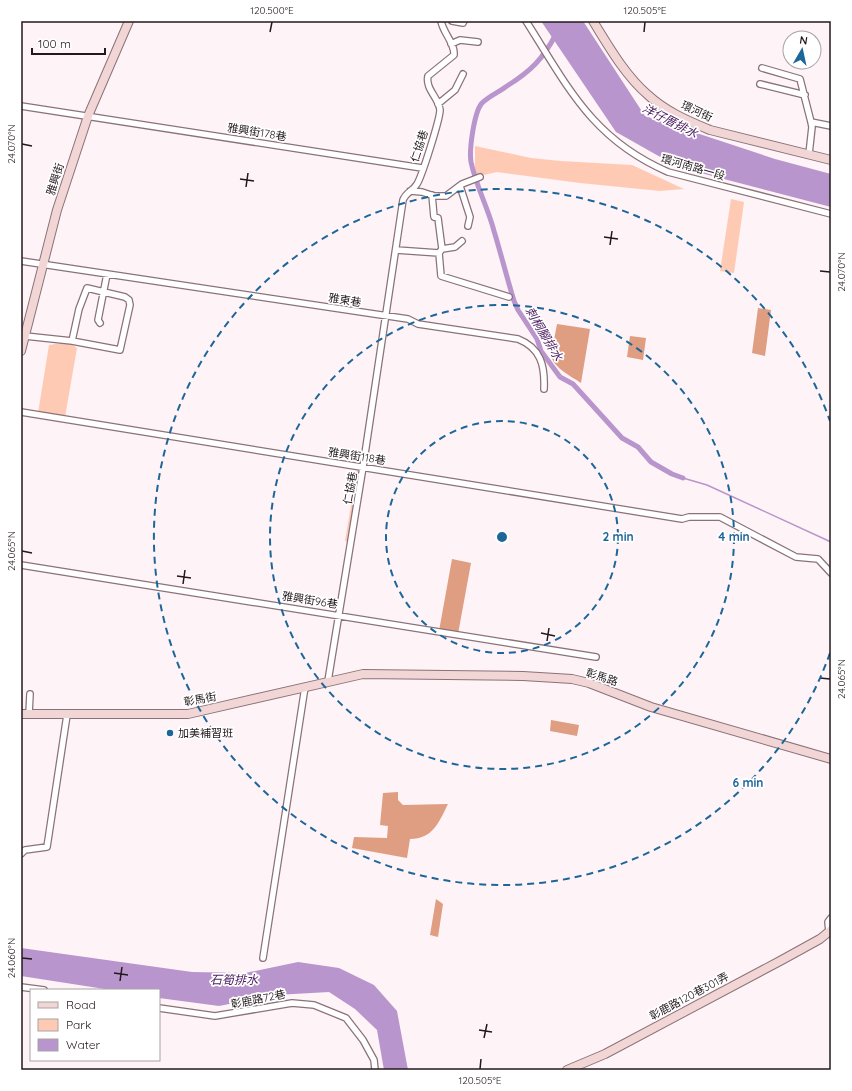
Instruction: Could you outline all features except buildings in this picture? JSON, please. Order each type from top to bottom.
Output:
[{"type":"street","name":"雅興街","points":[[21,351],[57,210],[88,116],[129,21]]},
{"type":"street","points":[[442,21],[442,27],[452,44],[460,40],[478,42]]},
{"type":"street","points":[[452,21],[463,23],[464,21]]},
{"type":"street","name":"環河南路一段","points":[[526,21],[568,88],[602,130],[627,150],[648,163],[675,174],[831,214]]},
{"type":"street","name":"環河街","points":[[593,21],[612,52],[631,76],[648,95],[670,110],[693,123],[710,130],[831,160]]},
{"type":"street","name":"仁協巷","points":[[328,681],[363,468],[403,200],[406,194],[418,183],[438,121],[440,110],[427,80],[428,76],[454,55],[452,44]]},
{"type":"street","points":[[762,68],[800,79],[812,128],[809,154]]},
{"type":"street","points":[[438,104],[455,90],[463,74]]},
{"type":"street","points":[[760,84],[805,95]]},
{"type":"street","name":"雅興街178巷","points":[[21,106],[422,168]]},
{"type":"street","points":[[811,122],[831,126]]},
{"type":"street","points":[[410,191],[446,196],[460,186],[480,177]]},
{"type":"street","points":[[460,186],[470,217],[468,226]]},
{"type":"street","points":[[432,195],[434,217],[438,218],[441,251],[441,276],[509,297]]},
{"type":"street","points":[[396,250],[441,251],[455,247],[462,240]]},
{"type":"street","name":"雅東巷","points":[[21,261],[386,317],[408,319],[418,324],[518,339],[530,344],[543,366],[544,389]]},
{"type":"street","points":[[100,323],[98,320],[107,274]]},
{"type":"street","points":[[24,338],[72,341],[120,350],[130,302],[125,297],[86,288],[79,308],[72,341]]},
{"type":"street","name":"雅興街118巷","points":[[21,412],[682,519],[689,516],[720,517],[796,557],[818,559],[831,573]]},
{"type":"street","name":"雅興街96巷","points":[[21,565],[596,656]]},
{"type":"street","name":"彰馬街","points":[[25,714],[188,714],[356,675]]},
{"type":"street","name":"彰馬路","points":[[356,675],[523,676],[572,679],[589,683],[651,707],[831,759]]},
{"type":"street","points":[[263,958],[305,687]]},
{"type":"street","points":[[25,714],[30,694]]},
{"type":"street","points":[[21,854],[25,850],[47,847],[67,715]]},
{"type":"street","points":[[830,931],[828,922],[831,918]]},
{"type":"street","name":"彰鹿路120巷301弄","points":[[567,1070],[605,1054],[820,939],[830,931]]},
{"type":"street","points":[[21,987],[36,989]]},
{"type":"street","name":"彰鹿路72巷","points":[[160,1008],[215,1016],[292,1003],[314,1005],[346,1018],[363,1040],[374,1060],[376,1070]]},
{"type":"green space","points":[[475,146],[531,158],[632,165],[684,189],[660,191],[580,183],[497,172],[475,177]]},
{"type":"green space","points":[[731,199],[744,202],[734,273],[720,271]]},
{"type":"green space","points":[[68,342],[77,348],[65,417],[38,413],[49,345]]},
{"type":"green space","points":[[357,470],[361,472],[349,542],[345,541]]},
{"type":"shaded area","points":[[758,308],[771,310],[765,356],[752,353]]},
{"type":"shaded area","points":[[557,324],[590,329],[581,383],[568,375],[553,361],[551,356]]},
{"type":"shaded area","points":[[630,336],[646,338],[643,360],[627,357]]},
{"type":"shaded area","points":[[452,559],[471,563],[458,634],[439,631]]},
{"type":"shaded area","points":[[551,720],[579,725],[577,736],[550,731]]},
{"type":"shaded area","points":[[398,792],[398,800],[403,805],[448,804],[438,823],[430,833],[418,838],[410,839],[407,858],[352,848],[354,837],[387,838],[388,826],[380,825],[383,793]]},
{"type":"shaded area","points":[[436,899],[443,904],[438,937],[430,935]]},
{"type":"water","points":[[541,21],[583,21],[645,116],[775,159],[831,174],[831,207],[678,167],[616,132]]},
{"type":"water","name":"石筍排水","points":[[21,948],[192,972],[245,973],[298,962],[339,968],[374,985],[397,1011],[408,1070],[384,1070],[377,1030],[355,1009],[329,992],[276,995],[219,1006],[160,998],[160,989],[105,989],[21,976]]},
{"type":"waterway","name":"刺桐腳排水","points":[[556,34],[546,51],[530,70],[482,103],[474,122],[471,140],[471,162],[473,171],[491,222],[514,301],[518,310],[537,339],[541,351],[560,377],[573,384],[622,438],[638,447],[651,462],[672,474],[683,478]]},
{"type":"waterway","name":"刺桐腳排水","points":[[683,478],[707,485],[831,542]]},
{"type":"place","name":"加美補習班","points":[[170,733]]},
{"type":"water label","name":"洋仔厝排水","points":[[670,121]]}]
